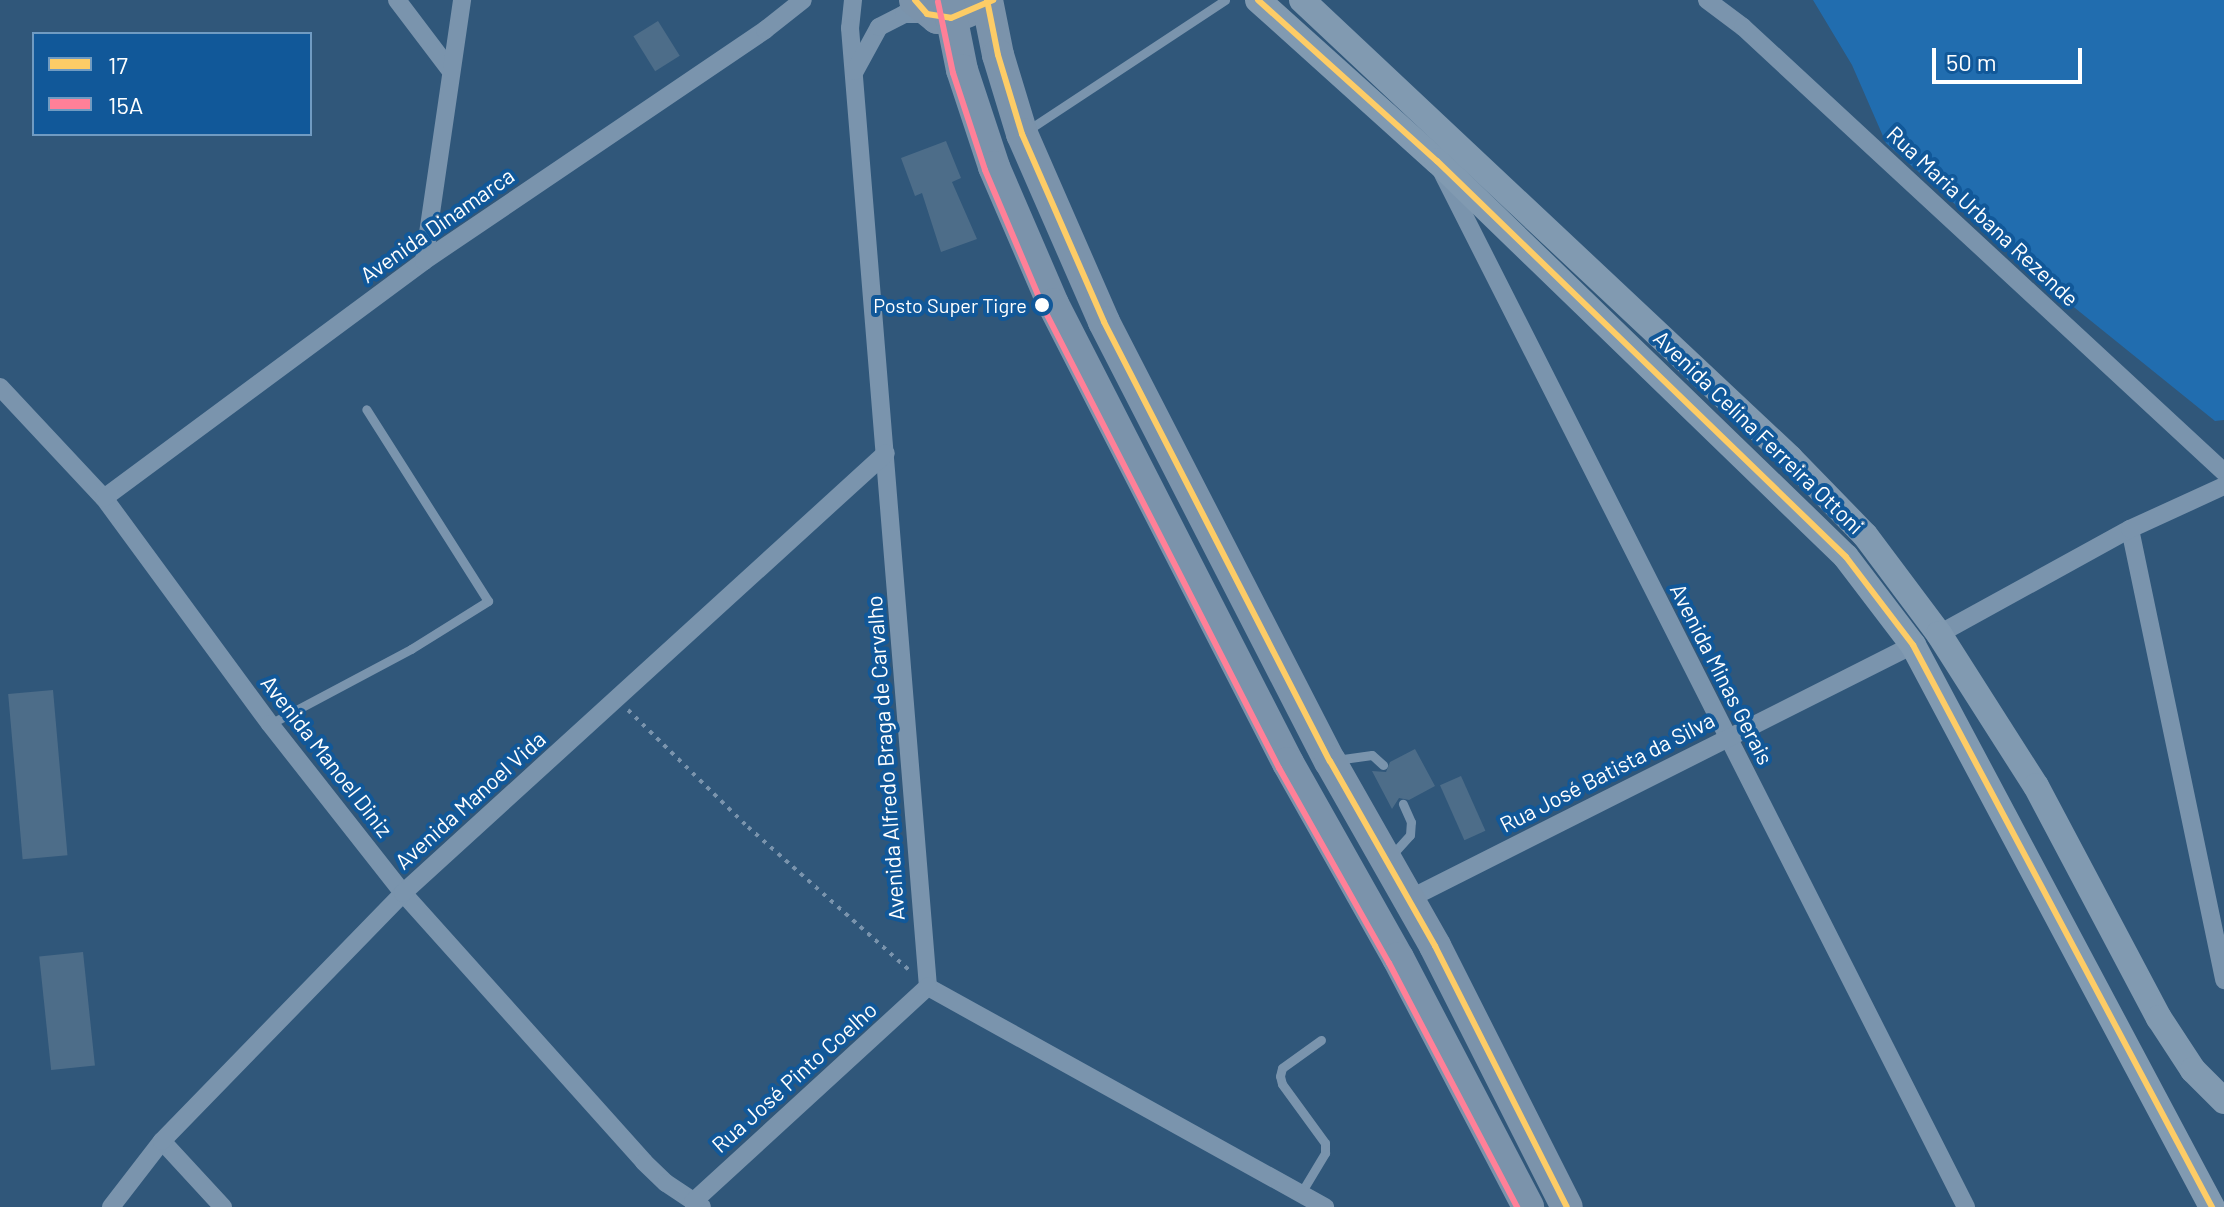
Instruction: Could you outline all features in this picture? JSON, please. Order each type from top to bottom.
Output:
[{"type":"highway","points":[[1528,1207],[1398,958],[1240,672],[1053,304],[994,167],[962,70],[935,8],[989,1],[1022,134],[1104,322],[1330,761],[1409,899],[1567,1207]]},
{"type":"main road","name":"Avenida Celina Ferreira Ottoni","points":[[1258,0],[1437,161],[1846,557],[1913,645],[2212,1207]]},
{"type":"main road","name":"Avenida Celina Ferreira Ottoni","points":[[1302,0],[1790,458],[1865,535],[1939,634],[2036,786],[2159,1018],[2193,1070],[2224,1101]]},
{"type":"main road","points":[[2223,1207],[2224,1200]]},
{"type":"street","points":[[397,0],[450,70]]},
{"type":"street","points":[[424,261],[462,0]]},
{"type":"street","name":"Avenida Dinamarca","points":[[104,498],[424,261],[765,30],[803,0]]},
{"type":"street","name":"Avenida Alfredo Braga de Carvalho","points":[[853,0],[850,28],[928,987]]},
{"type":"street","name":"Rua Maria Urbana Rezende","points":[[1707,0],[1743,27],[2224,472]]},
{"type":"street","points":[[854,73],[879,27],[904,14],[935,8]]},
{"type":"street","name":"Avenida Minas Gerais","points":[[1437,161],[1966,1207]]},
{"type":"street","name":"Avenida Manoel Diniz","points":[[0,387],[104,498],[270,724],[403,893],[644,1162],[697,1204]]},
{"type":"street","name":"Avenida Manoel Vida","points":[[111,1207],[162,1141],[403,893],[886,453]]},
{"type":"street","points":[[1939,634],[2130,529],[2224,486]]},
{"type":"street","points":[[2130,529],[2224,980]]},
{"type":"street","name":"Rua José Batista da Silva","points":[[1409,899],[1913,645]]},
{"type":"street","points":[[928,987],[1325,1207]]},
{"type":"street","name":"Rua José Pinto Coelho","points":[[697,1204],[928,987]]},
{"type":"street","points":[[162,1141],[223,1207]]},
{"type":"lane","points":[[1022,134],[1065,109],[1225,0]]},
{"type":"lane","points":[[270,724],[411,649],[488,601],[366,409]]},
{"type":"lane","points":[[1330,761],[1372,755],[1383,765]]},
{"type":"lane","points":[[1386,861],[1410,835],[1411,822],[1403,804]]},
{"type":"lane","points":[[1301,1193],[1325,1153],[1325,1143],[1280,1076],[1282,1068],[1321,1040]]},
{"type":"path","points":[[618,700],[748,827],[928,987]]},
{"type":"shaded area","points":[[1813,0],[2224,0],[2224,420],[2215,421],[2044,283],[1886,143],[1852,65]]},
{"type":"building","points":[[658,21],[680,56],[655,71],[633,36]]},
{"type":"building","points":[[946,141],[961,178],[952,182],[977,239],[941,252],[922,193],[915,196],[901,158]]},
{"type":"building","points":[[53,690],[67,855],[23,859],[8,694]]},
{"type":"building","points":[[1415,749],[1435,786],[1409,800],[1399,798],[1392,809],[1372,771],[1386,772],[1390,762]]},
{"type":"building","points":[[1461,776],[1485,831],[1464,840],[1440,785]]},
{"type":"building","points":[[83,952],[95,1065],[51,1070],[39,957]]},
{"type":"transit line","name":"17","points":[[915,0],[927,14],[951,18],[993,0]]},
{"type":"transit line","name":"17","points":[[987,0],[998,55],[1022,134],[1104,322],[1330,761],[1435,946],[1567,1207]]},
{"type":"transit line","name":"17","points":[[1258,0],[1437,161],[1846,557],[1913,645],[2212,1207]]},
{"type":"transit line","name":"15A","points":[[938,2],[953,73],[985,170],[1044,309],[1279,768],[1389,963],[1517,1207]]},
{"type":"place","name":"Posto Super Tigre","points":[[1042,305]]}]
